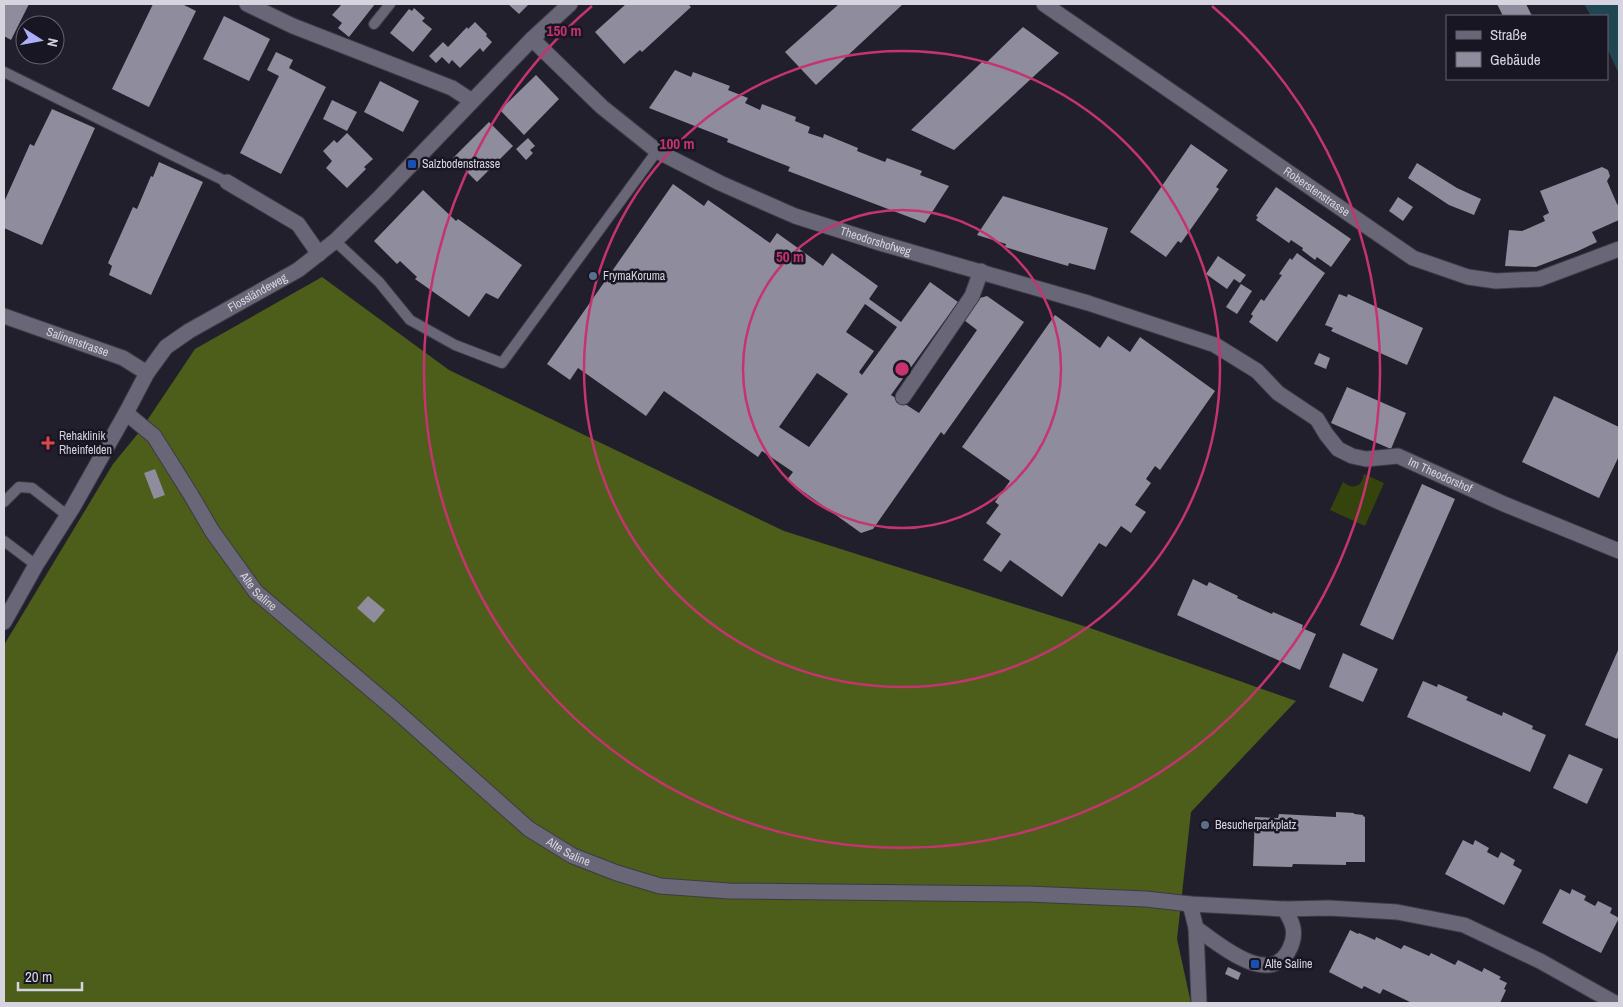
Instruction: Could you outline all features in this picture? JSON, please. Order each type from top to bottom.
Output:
[{"type":"street","points":[[248,4],[293,26],[452,88],[472,101]]},
{"type":"street","name":"Flossländeweg","points":[[4,622],[36,565],[68,516],[147,373],[166,346],[189,331],[298,270],[335,241],[381,196],[532,39],[570,4]]},
{"type":"street","name":"Roberstenstrasse","points":[[1044,4],[1413,258],[1468,278],[1496,281],[1539,279],[1619,248]]},
{"type":"street","name":"Theodorshofweg","points":[[532,39],[602,106],[658,152],[720,183],[795,216],[1088,303],[1215,345],[1257,371]]},
{"type":"street","points":[[227,182],[298,224],[319,254]]},
{"type":"street","points":[[903,397],[972,296],[981,272]]},
{"type":"street","name":"Salinenstrasse","points":[[4,316],[123,358],[147,373]]},
{"type":"street","name":"Im Theodorshof","points":[[1257,371],[1278,393],[1318,419],[1326,434],[1338,449],[1352,456],[1366,460],[1398,456],[1504,504],[1619,551]]},
{"type":"street","name":"Alte Saline","points":[[126,413],[154,436],[192,494],[212,531],[256,592],[394,709],[529,829],[573,856],[617,873],[660,886],[729,891],[1028,894],[1146,899],[1190,904],[1284,909],[1328,908],[1397,912],[1464,925],[1540,961],[1615,1003]]},
{"type":"street","points":[[1190,904],[1196,928],[1198,1003]]},
{"type":"street","points":[[1196,928],[1235,955],[1254,964],[1270,965],[1279,962],[1288,952],[1293,941],[1292,922],[1284,909]]},
{"type":"lane","points":[[374,24],[390,4]]},
{"type":"lane","points":[[4,72],[227,182]]},
{"type":"lane","points":[[335,241],[379,282],[410,320],[455,345],[502,363],[658,152]]},
{"type":"lane","points":[[4,502],[19,487],[32,488],[68,516]]},
{"type":"lane","points":[[4,541],[36,565]]},
{"type":"green space","points":[[322,277],[449,370],[784,531],[1090,628],[1296,701],[1191,812],[1177,939],[1191,1003],[4,1003],[4,645],[113,464],[140,431],[195,349]]},
{"type":"green space","points":[[1364,474],[1384,483],[1365,526],[1330,510],[1343,482],[1350,486],[1356,486],[1361,482]]},
{"type":"water","points":[[1584,4],[1619,4],[1619,74],[1608,50],[1608,15],[1590,15]]},
{"type":"building","points":[[4,4],[29,4],[24,15],[15,15],[15,32],[11,40],[4,36]]},
{"type":"building","points":[[153,4],[182,4],[196,11],[149,107],[112,89]]},
{"type":"building","points":[[342,4],[375,4],[349,37],[338,28],[342,23],[332,15]]},
{"type":"building","points":[[508,4],[529,4],[519,14]]},
{"type":"building","points":[[626,4],[688,4],[691,7],[642,52],[640,50],[624,64],[595,32]]},
{"type":"building","points":[[839,4],[903,4],[816,85],[785,52]]},
{"type":"building","points":[[1497,4],[1526,4],[1532,15],[1502,15]]},
{"type":"building","points":[[414,8],[425,18],[422,21],[432,29],[413,52],[390,33],[409,9],[412,11]]},
{"type":"building","points":[[224,16],[270,39],[249,81],[203,59]]},
{"type":"building","points":[[475,22],[492,42],[483,52],[480,48],[460,68],[452,60],[449,64],[442,57],[436,63],[429,56],[443,42],[448,47],[467,27],[468,29]]},
{"type":"building","points":[[1023,27],[1059,53],[954,150],[911,130],[983,61],[985,64]]},
{"type":"building","points":[[276,52],[293,60],[289,68],[326,87],[281,174],[240,153],[279,76],[267,70]]},
{"type":"building","points":[[675,70],[691,77],[693,72],[730,86],[728,90],[748,98],[745,103],[760,110],[762,104],[796,117],[795,121],[810,127],[808,133],[823,138],[824,134],[858,148],[857,151],[885,162],[887,158],[922,171],[920,175],[949,186],[925,223],[788,171],[790,167],[727,142],[728,139],[649,108]]},
{"type":"building","points":[[536,75],[559,99],[524,135],[500,110]]},
{"type":"building","points":[[380,81],[419,101],[403,132],[364,112]]},
{"type":"building","points":[[332,100],[357,112],[347,131],[323,119]]},
{"type":"building","points":[[52,109],[95,128],[42,245],[4,228],[4,202],[30,144],[34,146]]},
{"type":"building","points":[[489,122],[513,146],[477,182],[453,158]]},
{"type":"building","points":[[347,133],[373,159],[347,188],[326,168],[332,161],[323,151],[334,140],[337,143]]},
{"type":"building","points":[[528,138],[535,146],[530,150],[533,153],[526,160],[516,149]]},
{"type":"building","points":[[1191,144],[1228,170],[1216,187],[1219,189],[1181,243],[1178,241],[1166,257],[1130,232]]},
{"type":"building","points":[[159,162],[203,182],[151,295],[109,275],[112,266],[108,263],[133,207],[137,209]]},
{"type":"building","points":[[1417,163],[1457,188],[1481,199],[1474,215],[1449,205],[1408,178]]},
{"type":"building","points":[[1602,167],[1608,170],[1610,176],[1607,181],[1619,206],[1619,220],[1592,232],[1597,242],[1578,251],[1536,267],[1505,266],[1509,230],[1522,231],[1545,221],[1543,216],[1549,213],[1540,191]]},
{"type":"building","points":[[673,184],[704,206],[708,200],[770,243],[777,233],[823,266],[832,253],[878,286],[869,299],[901,322],[930,282],[958,302],[891,395],[919,413],[977,330],[964,320],[980,298],[987,296],[1024,322],[944,435],[941,432],[873,529],[861,533],[787,480],[793,472],[762,451],[758,457],[664,391],[646,416],[578,368],[570,380],[547,364]],"holes":[[[865,304],[897,327],[862,375],[859,372],[874,351],[846,332]],[[817,373],[848,394],[809,447],[779,427]]]},
{"type":"building","points":[[1276,187],[1351,239],[1331,267],[1317,257],[1315,260],[1302,250],[1303,248],[1291,240],[1289,243],[1256,220],[1258,217],[1256,216]]},
{"type":"building","points":[[423,190],[456,221],[458,219],[522,265],[498,299],[486,293],[469,317],[415,279],[417,277],[400,261],[397,264],[374,241]]},
{"type":"building","points":[[1003,196],[1108,228],[1095,270],[1069,263],[1068,266],[1034,256],[1005,247],[1006,244],[977,235]]},
{"type":"building","points":[[1398,197],[1413,207],[1403,221],[1389,211]]},
{"type":"building","points":[[1297,253],[1325,273],[1277,342],[1249,322],[1253,316],[1251,314],[1261,299],[1264,301],[1282,275],[1279,274],[1290,258],[1292,260]]},
{"type":"building","points":[[1218,256],[1246,275],[1240,283],[1234,279],[1227,289],[1206,274]]},
{"type":"building","points":[[1241,284],[1252,291],[1237,314],[1226,307]]},
{"type":"building","points":[[1339,294],[1347,297],[1348,294],[1423,328],[1407,365],[1331,331],[1333,328],[1325,325]]},
{"type":"building","points":[[1055,315],[1100,348],[1108,336],[1130,352],[1140,337],[1215,391],[1160,470],[1155,466],[1146,479],[1151,483],[1135,505],[1146,512],[1131,533],[1121,526],[1106,547],[1099,543],[1062,597],[1010,560],[1001,572],[983,560],[1001,534],[986,523],[999,505],[995,502],[1010,481],[962,447]]},
{"type":"building","points":[[1319,353],[1330,358],[1326,369],[1314,364]]},
{"type":"building","points":[[1347,387],[1406,413],[1391,449],[1331,423]]},
{"type":"building","points":[[1554,396],[1619,427],[1619,456],[1599,498],[1522,462]]},
{"type":"building","points":[[155,469],[165,495],[154,499],[144,473]]},
{"type":"building","points":[[1422,484],[1455,499],[1393,640],[1360,625]]},
{"type":"building","points":[[1193,579],[1207,586],[1209,582],[1238,596],[1237,598],[1272,614],[1273,612],[1303,625],[1302,628],[1316,634],[1300,670],[1177,615]]},
{"type":"building","points":[[368,596],[385,610],[374,623],[357,608]]},
{"type":"building","points":[[1619,648],[1619,735],[1617,739],[1585,725]]},
{"type":"building","points":[[1343,653],[1378,669],[1363,702],[1329,687]]},
{"type":"building","points":[[1423,681],[1437,687],[1438,684],[1468,697],[1466,700],[1502,716],[1503,712],[1533,726],[1532,729],[1546,735],[1530,772],[1407,717]]},
{"type":"building","points":[[1569,754],[1603,769],[1587,804],[1553,788]]},
{"type":"building","points":[[1336,812],[1354,813],[1365,817],[1365,862],[1346,862],[1346,865],[1293,864],[1292,867],[1253,866],[1255,817],[1278,818],[1279,814],[1336,817]]},
{"type":"building","points":[[1463,840],[1473,845],[1475,840],[1489,848],[1487,852],[1498,858],[1501,852],[1515,860],[1513,865],[1522,870],[1504,905],[1445,874]]},
{"type":"building","points":[[1560,889],[1570,894],[1572,889],[1586,896],[1584,900],[1595,906],[1598,901],[1612,908],[1610,913],[1619,918],[1601,953],[1542,923]]},
{"type":"building","points":[[1350,930],[1375,940],[1376,937],[1401,949],[1404,945],[1429,956],[1431,953],[1455,965],[1458,960],[1482,972],[1484,968],[1501,977],[1499,979],[1507,983],[1504,989],[1506,990],[1500,1003],[1412,1003],[1383,989],[1380,994],[1364,986],[1362,989],[1329,972]]},
{"type":"building","points":[[1228,967],[1241,973],[1238,980],[1225,974]]},
{"type":"place","name":"Salzbodenstrasse","points":[[412,164]]},
{"type":"place","name":"FrymaKoruma","points":[[593,276]]},
{"type":"place","name":"Rehaklinik Rheinfelden","points":[[48,443]]},
{"type":"place","name":"Besucherparkplatz","points":[[1205,825]]},
{"type":"place","name":"Alte Saline","points":[[1255,964]]}]
